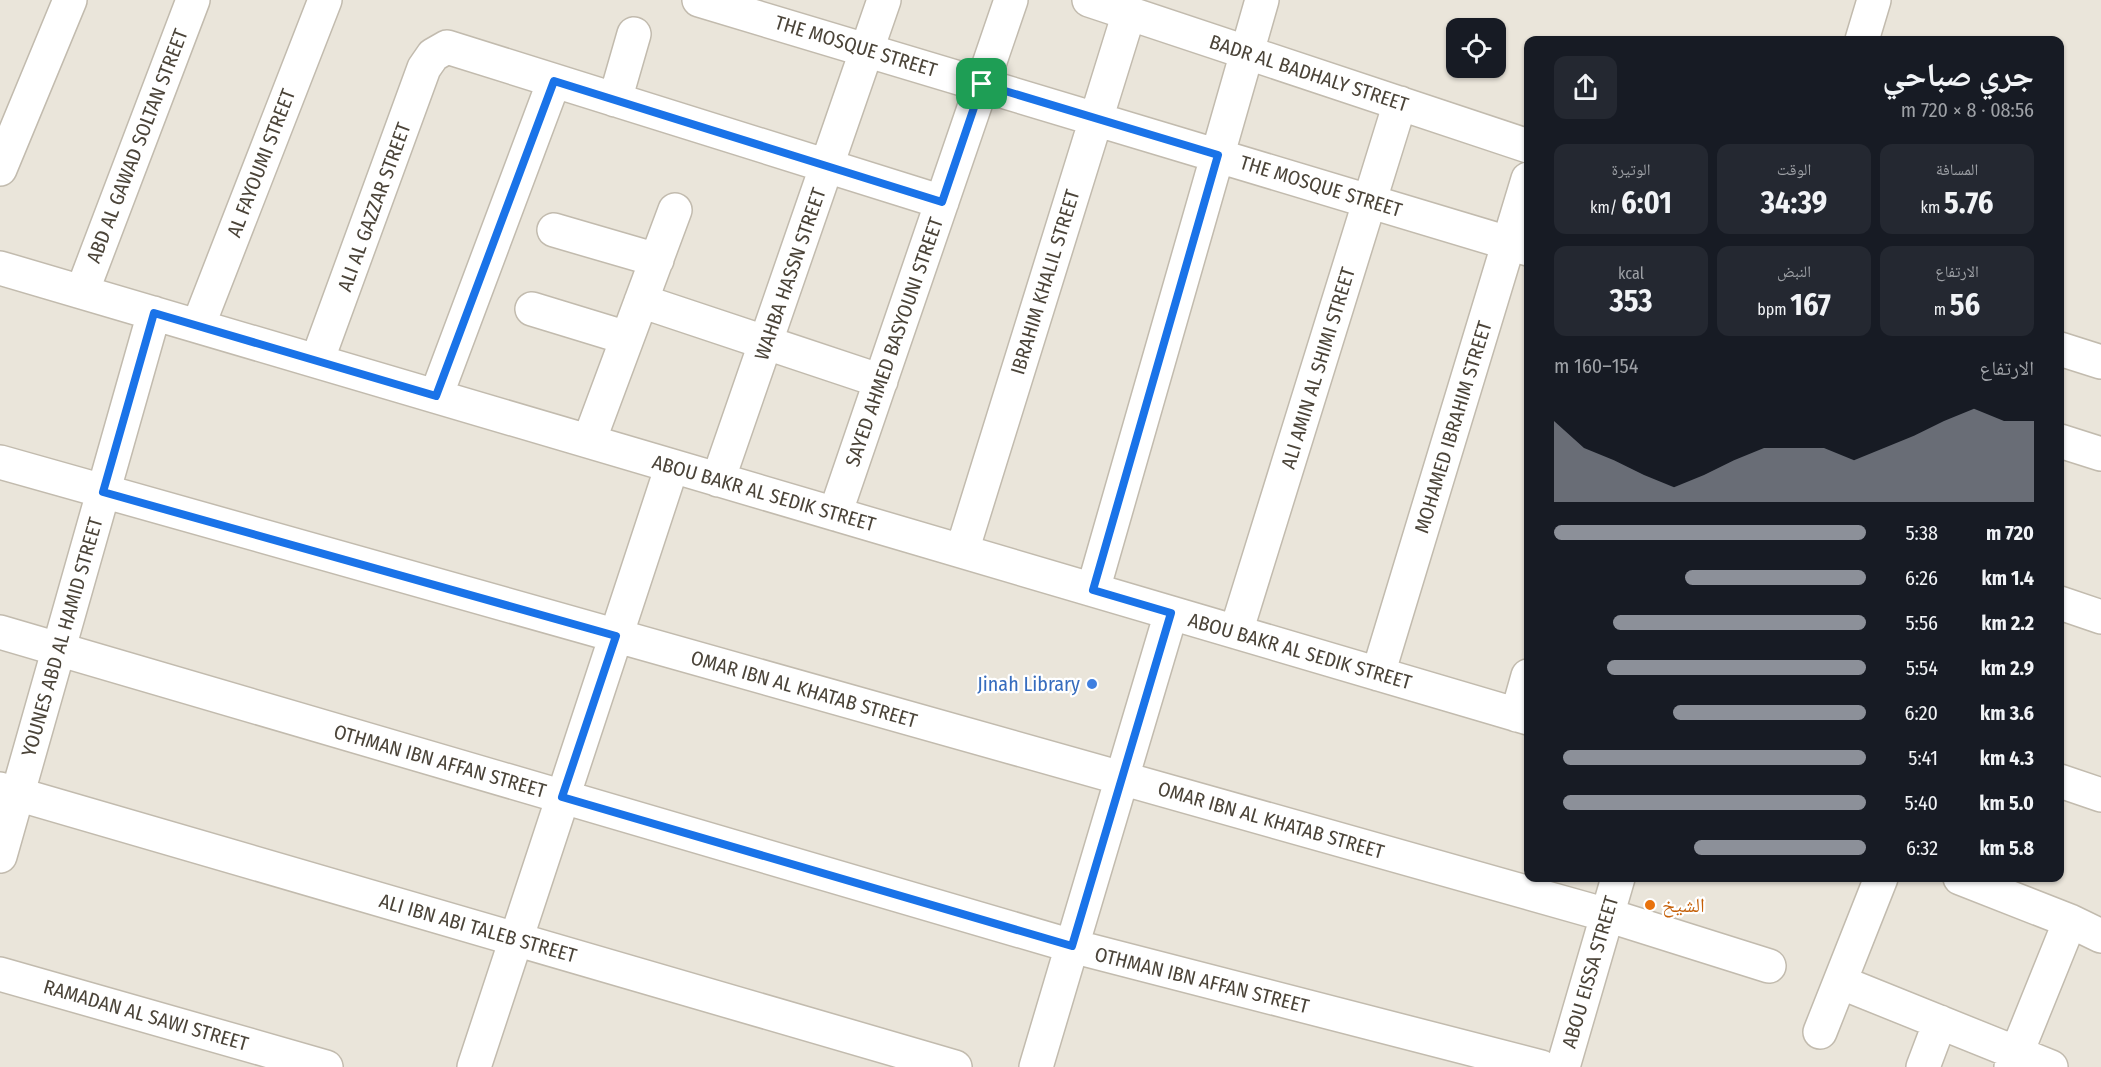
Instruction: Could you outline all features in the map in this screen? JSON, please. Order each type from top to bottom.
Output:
[{"type":"street","points":[[0,169],[70,0]]},
{"type":"street","name":"ABD AL GAWAD SOLTAN STREET","points":[[82,292],[193,0]]},
{"type":"street","name":"AL FAYOUMI STREET","points":[[198,326],[325,0]]},
{"type":"street","name":"THE MOSQUE STREET","points":[[699,0],[748,7],[867,50],[1519,246]]},
{"type":"street","name":"WAHBA HASSN STREET","points":[[718,480],[884,0]]},
{"type":"street","name":"SAYED AHMED BASYOUNI STREET","points":[[835,514],[1011,0]]},
{"type":"street","name":"BADR AL BADHALY STREET","points":[[1089,0],[1524,145]]},
{"type":"street","points":[[1093,590],[1262,0]]},
{"type":"street","points":[[1863,36],[1874,0]]},
{"type":"street","name":"IBRAHIM KHALIL STREET","points":[[962,551],[1129,13]]},
{"type":"street","points":[[615,100],[634,34]]},
{"type":"street","name":"ALI AL GAZZAR STREET","points":[[317,361],[424,68],[433,55],[447,47],[554,81]]},
{"type":"street","points":[[436,396],[554,81],[942,202]]},
{"type":"street","name":"ALI AMIN AL SHIMI STREET","points":[[1236,632],[1400,103]]},
{"type":"street","name":"MOHAMED IBRAHIM STREET","points":[[1378,674],[1519,246],[1524,209]]},
{"type":"street","points":[[589,441],[675,210]]},
{"type":"street","points":[[554,230],[657,260]]},
{"type":"street","name":"ABOU BAKR AL SEDIK STREET","points":[[0,268],[1523,717]]},
{"type":"street","points":[[641,301],[880,381]]},
{"type":"street","points":[[532,309],[627,338]]},
{"type":"street","name":"YOUNES ABD AL HAMID STREET","points":[[0,856],[9,791],[59,649],[154,313]]},
{"type":"street","points":[[2064,350],[2101,362]]},
{"type":"street","points":[[2064,442],[2101,454]]},
{"type":"street","name":"OMAR IBN AL KHATAB STREET","points":[[0,462],[1607,915],[1769,966]]},
{"type":"street","points":[[474,1067],[672,466]]},
{"type":"street","points":[[2064,604],[2101,617]]},
{"type":"street","points":[[1036,1067],[1171,613]]},
{"type":"street","name":"OTHMAN IBN AFFAN STREET","points":[[0,632],[1072,946],[1541,1067]]},
{"type":"street","points":[[2064,782],[2101,795]]},
{"type":"street","name":"ALI IBN ABI TALEB STREET","points":[[9,791],[956,1067]]},
{"type":"street","name":"ABOU EISSA STREET","points":[[1563,1067],[1617,882]]},
{"type":"street","points":[[1820,1032],[1879,882]]},
{"type":"street","points":[[1983,882],[2101,936]]},
{"type":"street","points":[[2014,1060],[2070,921]]},
{"type":"street","name":"RAMADAN AL SAWI STREET","points":[[0,974],[326,1067]]},
{"type":"street","points":[[1840,982],[1940,1023],[2014,1060],[2051,1067]]},
{"type":"street","points":[[1923,1067],[1940,1023]]},
{"type":"shaded area","points":[[0,0],[2101,0],[2101,1067],[0,1067]]},
{"type":"place","name":"Jinah Library","points":[[1092,684]]},
{"type":"place","name":"الشيخ","points":[[1650,905]]},
{"type":"route","points":[[554,81],[942,202],[982,84],[1218,155],[1093,590],[1171,613],[1072,946],[562,797],[616,636],[103,492],[154,313],[436,396],[554,81]]}]
